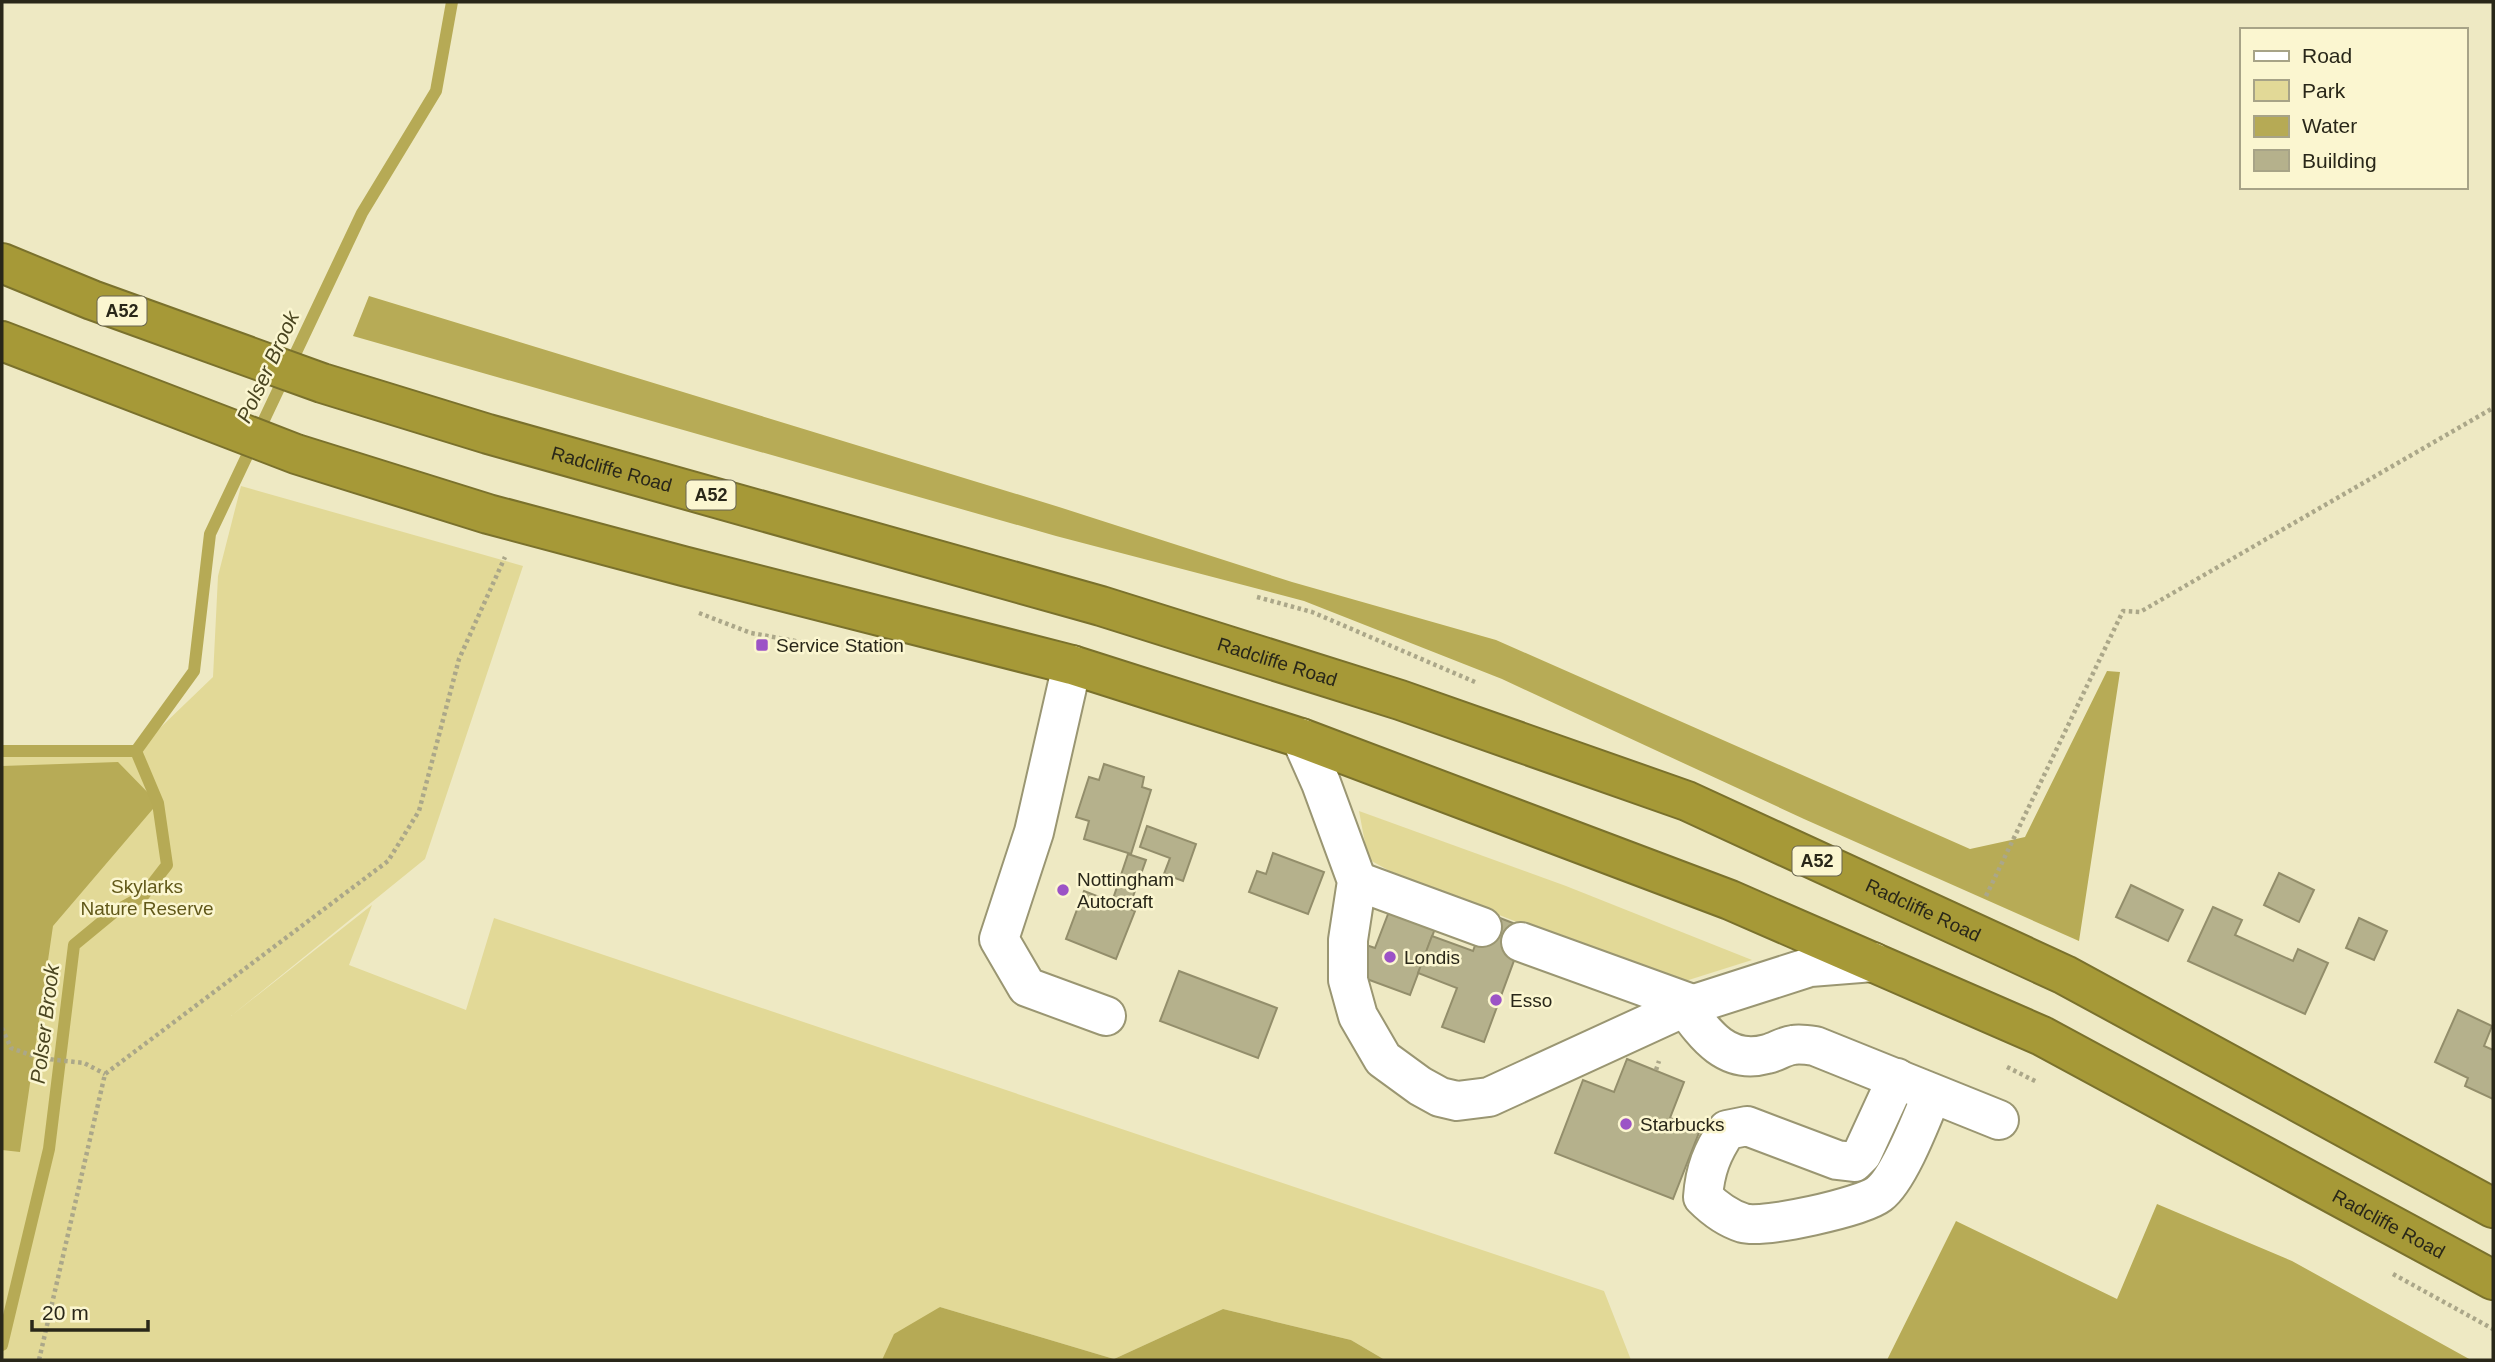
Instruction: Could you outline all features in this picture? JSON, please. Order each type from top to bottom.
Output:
[{"type":"highway","name":"Radcliffe Road","points":[[2,262],[92,300],[322,383],[488,434],[1101,606],[1400,700],[1687,801],[2064,975],[2493,1208]]},
{"type":"highway","name":"Radcliffe Road","points":[[2,341],[296,454],[488,514],[1072,665],[1301,738],[1730,900],[2042,1036],[2493,1280]]},
{"type":"lane","points":[[1072,665],[1034,832],[999,939],[1027,987],[1106,1016]]},
{"type":"lane","points":[[1301,738],[1321,783],[1357,881],[1348,940],[1348,980],[1358,1016],[1383,1059],[1440,1097],[1457,1101],[1489,1097],[1690,1006],[1810,968],[1873,962]]},
{"type":"lane","points":[[1357,881],[1482,928]]},
{"type":"lane","points":[[1521,942],[1690,1006],[1708,1038],[1748,1059],[1793,1045],[1815,1046],[1999,1120]]},
{"type":"lane","points":[[1896,1078],[1862,1154],[1854,1162],[1838,1160],[1747,1126],[1727,1130],[1718,1142],[1705,1173],[1703,1197],[1718,1212],[1746,1224],[1778,1222],[1852,1205],[1880,1194],[1900,1165],[1932,1094]]},
{"type":"path","points":[[1985,897],[2123,611],[2140,612],[2493,408]]},
{"type":"path","points":[[39,1360],[105,1074],[388,861],[419,811],[459,659],[508,549]]},
{"type":"path","points":[[1256,597],[1312,612],[1479,684]]},
{"type":"path","points":[[687,608],[751,633],[849,651]]},
{"type":"path","points":[[2,1028],[11,1048],[39,1058],[84,1063],[105,1074]]},
{"type":"path","points":[[2004,1065],[2041,1083]]},
{"type":"path","points":[[2383,1269],[2493,1329]]},
{"type":"green space","name":"Skylarks Nature Reserve","points":[[241,486],[523,566],[425,859],[231,1016],[372,905],[349,965],[466,1010],[494,918],[1604,1291],[1631,1360],[1385,1360],[1351,1340],[1223,1309],[1114,1359],[940,1307],[884,1360],[2,1360],[2,748],[136,751],[213,677],[218,576]]},
{"type":"green space","points":[[1359,811],[1566,886],[1752,960],[1676,984],[1397,875],[1368,859]]},
{"type":"shaded area","points":[[369,296],[1059,507],[1292,582],[1496,640],[1970,849],[2025,837],[2107,671],[2120,672],[2079,941],[1804,819],[1502,679],[1304,601],[1056,536],[353,336]]},
{"type":"shaded area","points":[[118,762],[158,803],[53,926],[20,1152],[2,1150],[2,766]]},
{"type":"shaded area","points":[[2157,1204],[2292,1261],[2471,1360],[1887,1360],[1956,1221],[2117,1299]]},
{"type":"water","points":[[940,1307],[1114,1359],[1223,1309],[1351,1340],[1385,1360],[882,1360],[894,1334]]},
{"type":"building","points":[[1104,764],[1144,777],[1142,787],[1151,790],[1131,854],[1084,839],[1089,821],[1076,817],[1089,777],[1099,780]]},
{"type":"building","points":[[1147,826],[1196,844],[1183,881],[1164,874],[1170,858],[1140,847]]},
{"type":"building","points":[[1273,853],[1324,872],[1308,914],[1249,892],[1257,871],[1266,874]]},
{"type":"building","points":[[1128,854],[1146,860],[1130,905],[1113,899]]},
{"type":"building","points":[[2279,873],[2314,890],[2299,922],[2264,905]]},
{"type":"building","points":[[2131,885],[2183,910],[2168,941],[2116,917]]},
{"type":"building","points":[[1084,891],[1135,911],[1116,959],[1066,939]]},
{"type":"building","points":[[2213,907],[2242,920],[2235,935],[2293,961],[2298,949],[2328,963],[2305,1014],[2188,961]]},
{"type":"building","name":"Londis","points":[[1390,909],[1436,926],[1410,995],[1364,978],[1360,943],[1375,948]]},
{"type":"building","points":[[1487,913],[1526,928],[1484,1042],[1442,1027],[1457,988],[1418,973],[1432,936],[1473,951]]},
{"type":"building","points":[[2359,918],[2387,931],[2374,960],[2346,948]]},
{"type":"building","points":[[1179,971],[1277,1008],[1258,1058],[1160,1021]]},
{"type":"building","points":[[2458,1010],[2492,1026],[2484,1046],[2493,1050],[2493,1099],[2465,1086],[2468,1078],[2435,1062]]},
{"type":"building","name":"Starbucks","points":[[1627,1059],[1684,1082],[1670,1118],[1700,1130],[1673,1199],[1555,1153],[1583,1080],[1614,1092]]},
{"type":"waterway","name":"Polser Brook","points":[[2,1345],[49,1149],[74,945],[114,912],[143,896],[167,865],[158,803],[136,751],[194,671],[210,534],[362,213],[436,91],[452,2]]},
{"type":"waterway","name":"Polser Brook","points":[[2,751],[136,751]]},
{"type":"place","name":"Service Station","points":[[762,645]]},
{"type":"place","name":"Nottingham Autocraft","points":[[1063,890]]},
{"type":"place","name":"Londis","points":[[1390,957]]},
{"type":"place","name":"Esso","points":[[1496,1000]]},
{"type":"place","name":"Starbucks","points":[[1626,1124]]}]
